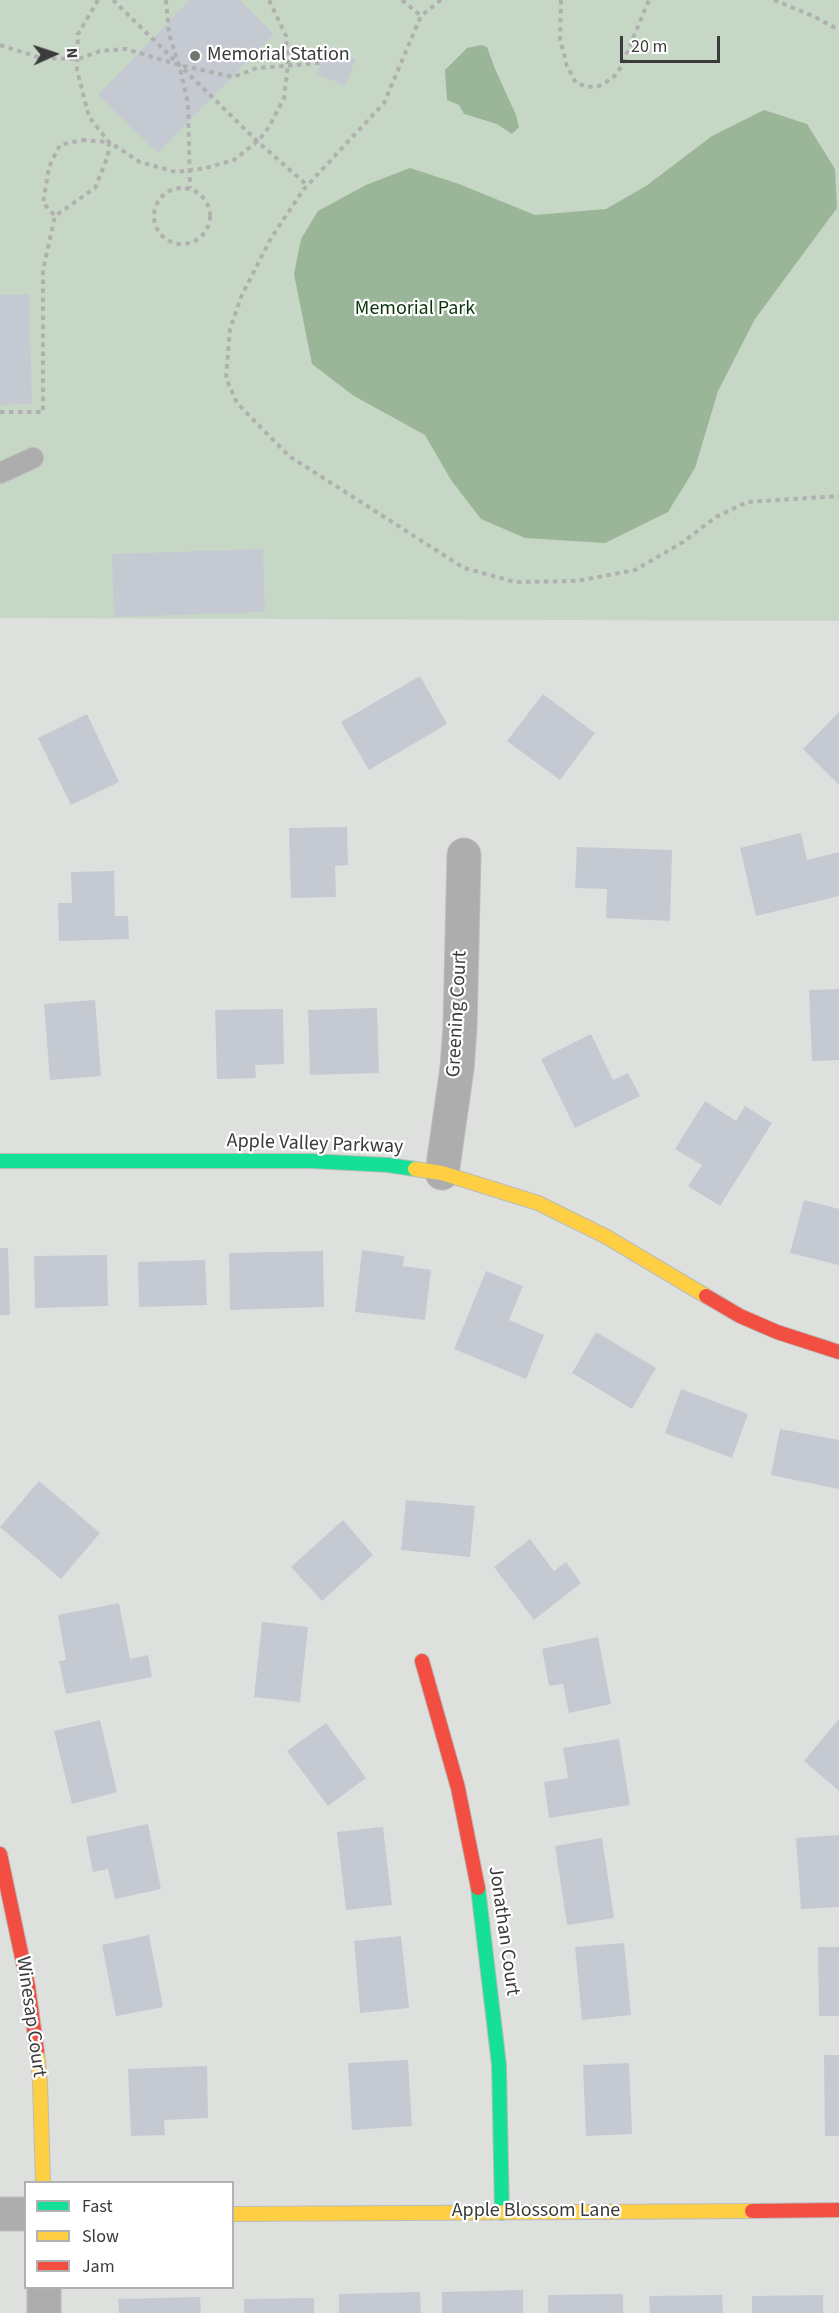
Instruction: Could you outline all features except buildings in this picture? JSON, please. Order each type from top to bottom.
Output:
[{"type":"street","name":"Greening Court","points":[[442,1173],[457,1068],[460,1027],[464,855]]},
{"type":"street","name":"Apple Valley Parkway","points":[[0,1161],[311,1161],[388,1166],[442,1173],[538,1203],[605,1236],[740,1316],[788,1336],[839,1352]]},
{"type":"street","name":"Jonathan Court","points":[[422,1661],[458,1788],[479,1895],[499,2065],[502,2212]]},
{"type":"street","name":"Winesap Court","points":[[0,1854],[28,1986],[35,2035],[41,2094],[43,2181]]},
{"type":"street","name":"Apple Blossom Lane","points":[[234,2214],[839,2210]]},
{"type":"street","points":[[0,2214],[24,2214]]},
{"type":"street","points":[[44,2289],[45,2313]]},
{"type":"lane","points":[[0,473],[33,458]]},
{"type":"path","points":[[98,0],[78,34],[77,70],[89,117],[109,142],[140,162],[176,172],[206,168],[234,160],[258,142],[285,98],[288,64],[286,36],[269,0]]},
{"type":"path","points":[[113,0],[258,142],[307,185]]},
{"type":"path","points":[[166,0],[169,34],[180,65],[188,103],[190,188],[206,202],[209,210],[207,228],[195,241],[186,244],[177,243],[161,235],[153,218],[155,208],[165,193],[174,188],[190,188]]},
{"type":"path","points":[[402,0],[421,16]]},
{"type":"path","points":[[441,0],[421,16],[384,103],[307,185],[271,238],[241,297],[230,329],[226,378],[237,403],[289,456],[464,568],[515,582],[577,581],[635,570],[683,542],[716,517],[747,502],[839,496]]},
{"type":"path","points":[[561,0],[560,39],[567,66],[576,82],[588,87],[599,86],[613,78],[621,67],[649,0]]},
{"type":"path","points":[[774,0],[813,16],[839,30]]},
{"type":"path","points":[[0,45],[41,58],[78,59],[100,51],[126,49],[232,77],[257,68],[321,63]]},
{"type":"path","points":[[55,216],[43,203],[49,167],[60,146],[82,140],[109,142]]},
{"type":"path","points":[[0,412],[43,412],[43,270],[55,216],[96,188],[108,156],[109,142]]},
{"type":"green space","name":"Memorial Park","points":[[0,0],[839,0],[839,621],[0,618]]},
{"type":"shaded area","points":[[482,45],[487,47],[516,115],[519,127],[512,134],[497,124],[464,114],[459,105],[447,100],[445,70],[467,48]]},
{"type":"shaded area","points":[[764,110],[807,124],[835,169],[837,208],[755,319],[718,391],[695,468],[668,512],[605,543],[525,538],[481,519],[451,480],[425,435],[354,396],[312,364],[294,274],[301,239],[318,211],[366,185],[410,168],[459,184],[535,215],[606,209],[646,186],[712,136]]},
{"type":"traffic: fast","points":[[0,1161],[311,1161],[388,1165],[415,1169]]},
{"type":"traffic: fast","points":[[478,1888],[499,2065],[502,2213]]},
{"type":"traffic: slow","points":[[415,1169],[442,1173],[538,1203],[605,1236],[706,1296]]},
{"type":"traffic: slow","points":[[37,2051],[43,2181]]},
{"type":"traffic: slow","points":[[234,2214],[752,2211]]},
{"type":"traffic: jam","points":[[706,1296],[740,1316],[777,1332],[839,1352]]},
{"type":"traffic: jam","points":[[422,1661],[458,1788],[478,1888]]},
{"type":"traffic: jam","points":[[0,1854],[28,1986],[37,2051]]},
{"type":"traffic: jam","points":[[752,2211],[839,2210]]},
{"type":"place","name":"Memorial Station","points":[[195,56]]}]
